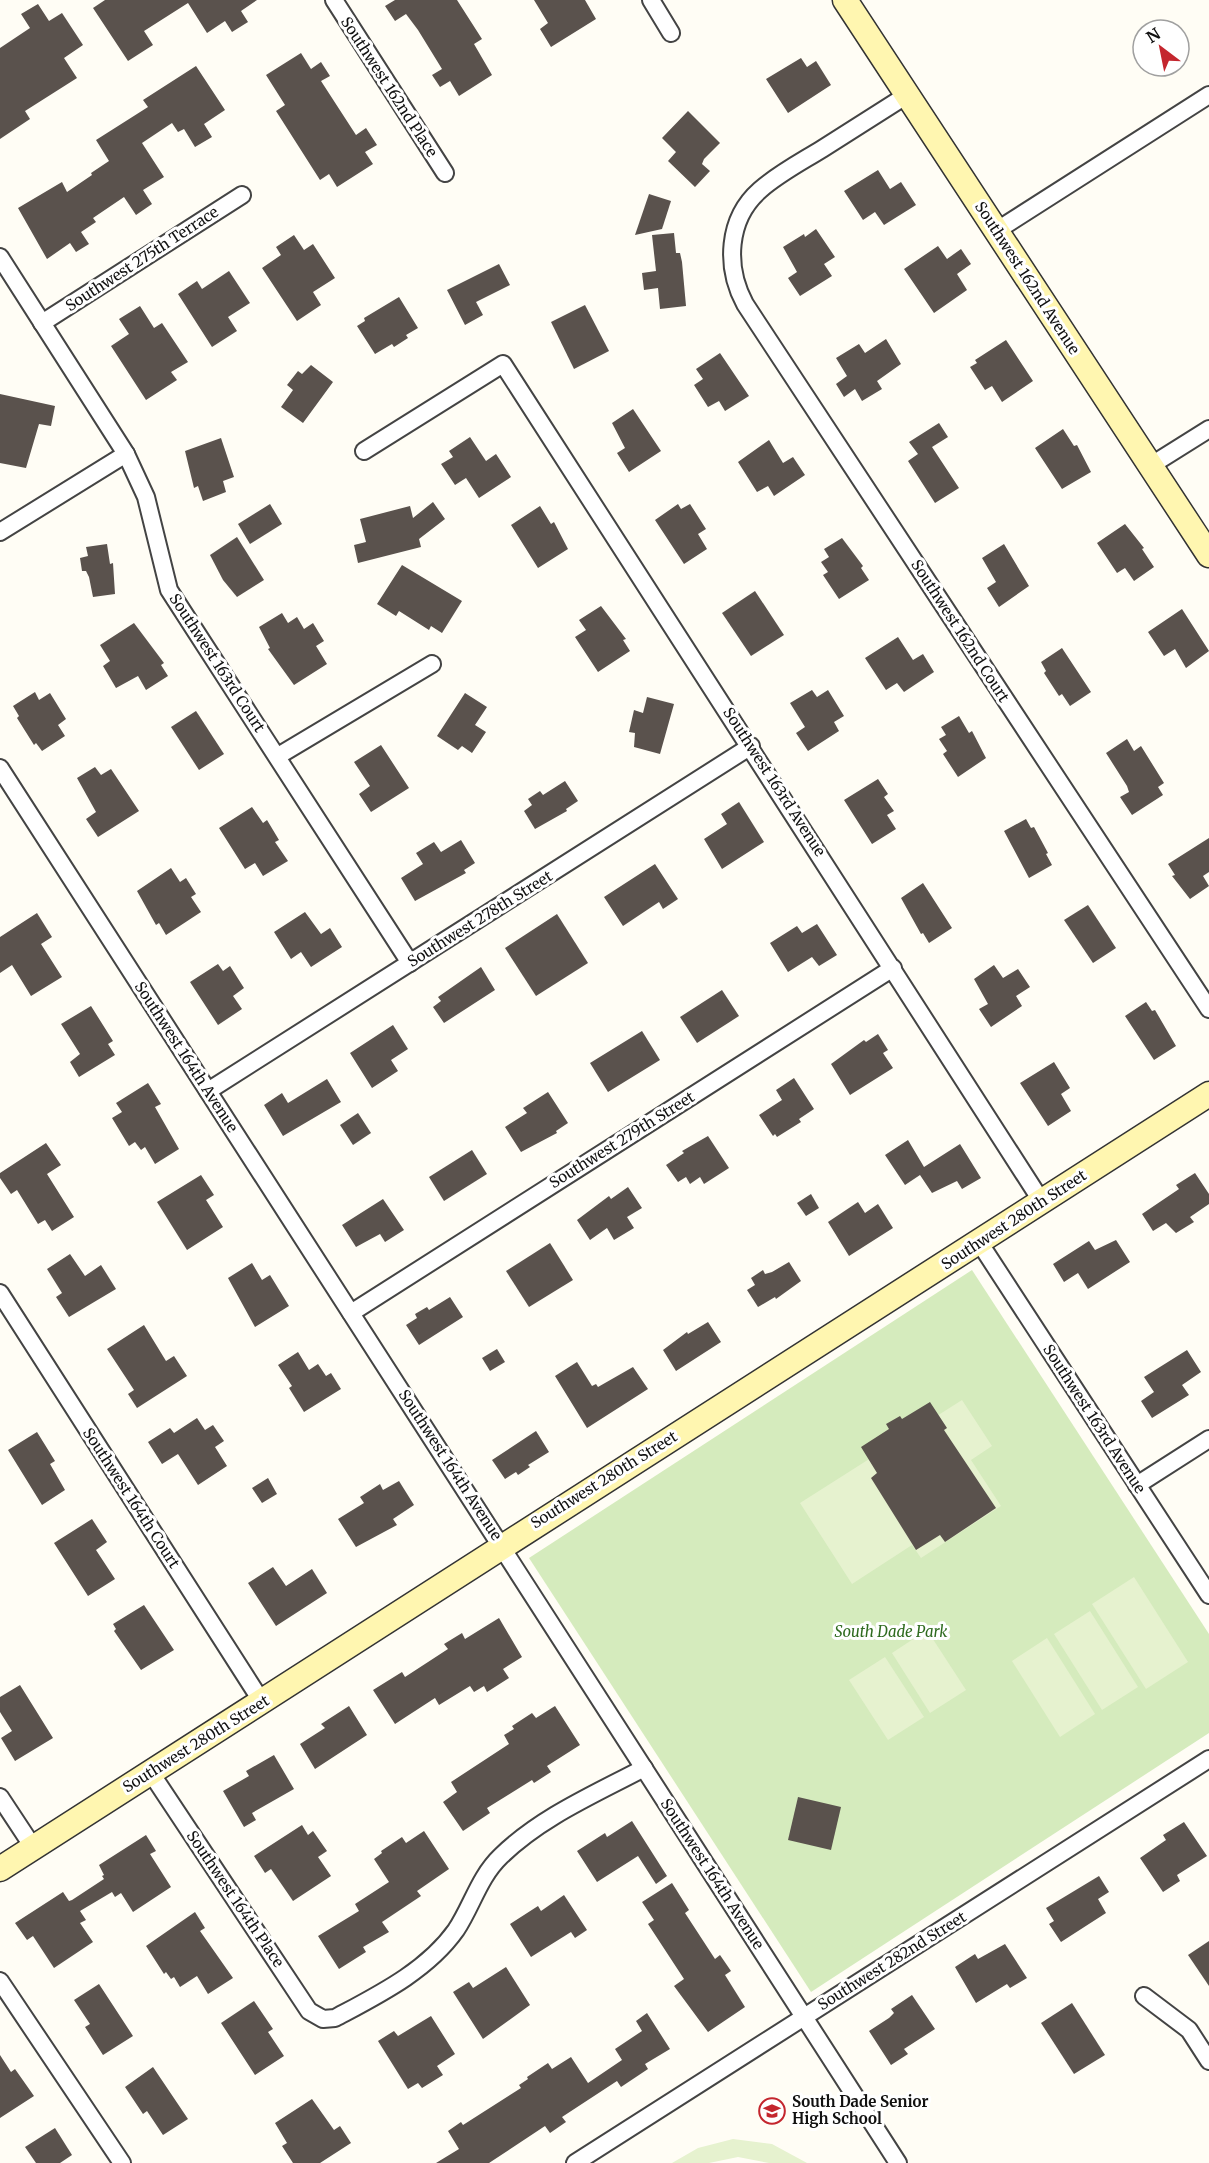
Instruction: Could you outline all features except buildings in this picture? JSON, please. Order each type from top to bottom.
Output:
[{"type":"street","name":"Southwest 162nd Place","points":[[334,0],[445,174]]},
{"type":"street","points":[[651,0],[672,33]]},
{"type":"street","name":"Southwest 162nd Avenue","points":[[845,0],[1209,555]]},
{"type":"street","name":"Southwest 162nd Court","points":[[907,95],[759,190],[744,210],[731,246],[734,276],[745,304],[1209,1009]]},
{"type":"street","points":[[996,231],[1209,95]]},
{"type":"street","name":"Southwest 275th Terrace","points":[[42,323],[242,195]]},
{"type":"street","name":"Southwest 163rd Court","points":[[0,257],[126,454],[146,497],[169,590],[411,963]]},
{"type":"street","name":"Southwest 163rd Avenue","points":[[364,451],[503,364],[751,746],[1042,1202]]},
{"type":"street","points":[[1150,466],[1209,429]]},
{"type":"street","points":[[0,532],[126,454]]},
{"type":"street","points":[[278,756],[432,664]]},
{"type":"street","name":"Southwest 278th Street","points":[[208,1091],[751,746]]},
{"type":"street","name":"Southwest 164th Avenue","points":[[0,768],[898,2163]]},
{"type":"street","name":"Southwest 279th Street","points":[[351,1313],[893,968]]},
{"type":"street","name":"Southwest 280th Street","points":[[0,1869],[502,1545],[1209,1094]]},
{"type":"street","name":"Southwest 163rd Avenue","points":[[979,1242],[1209,1595]]},
{"type":"street","name":"Southwest 164th Court","points":[[0,1293],[262,1702]]},
{"type":"street","points":[[1137,1485],[1209,1439]]},
{"type":"street","name":"Southwest 282nd Street","points":[[575,2163],[1209,1759]]},
{"type":"street","name":"Southwest 164th Place","points":[[151,1773],[309,2011],[324,2019],[343,2014],[422,1967],[456,1929],[471,1897],[499,1857],[538,1826],[644,1768]]},
{"type":"street","points":[[0,1797],[33,1847]]},
{"type":"street","points":[[0,1981],[122,2163]]},
{"type":"street","points":[[1144,1996],[1189,2030],[1209,2061]]},
{"type":"green space","name":"South Dade Park","points":[[972,1270],[1209,1634],[1209,1733],[811,1992],[529,1558]]},
{"type":"green space","points":[[962,1400],[992,1446],[971,1460],[1001,1506],[921,1558],[912,1545],[852,1584],[800,1503]]},
{"type":"green space","points":[[1134,1577],[1188,1662],[1146,1689],[1092,1604]]},
{"type":"green space","points":[[1090,1611],[1138,1687],[1102,1710],[1054,1634]]},
{"type":"green space","points":[[927,1630],[966,1690],[930,1713],[892,1653]]},
{"type":"green space","points":[[1047,1638],[1095,1714],[1060,1737],[1012,1661]]},
{"type":"green space","points":[[885,1657],[924,1717],[888,1740],[849,1680]]},
{"type":"green space","points":[[733,2139],[772,2144],[807,2163],[769,2163],[738,2157],[709,2163],[672,2163],[698,2148]]},
{"type":"place","name":"South Dade Senior High School","points":[[772,2111]]}]
